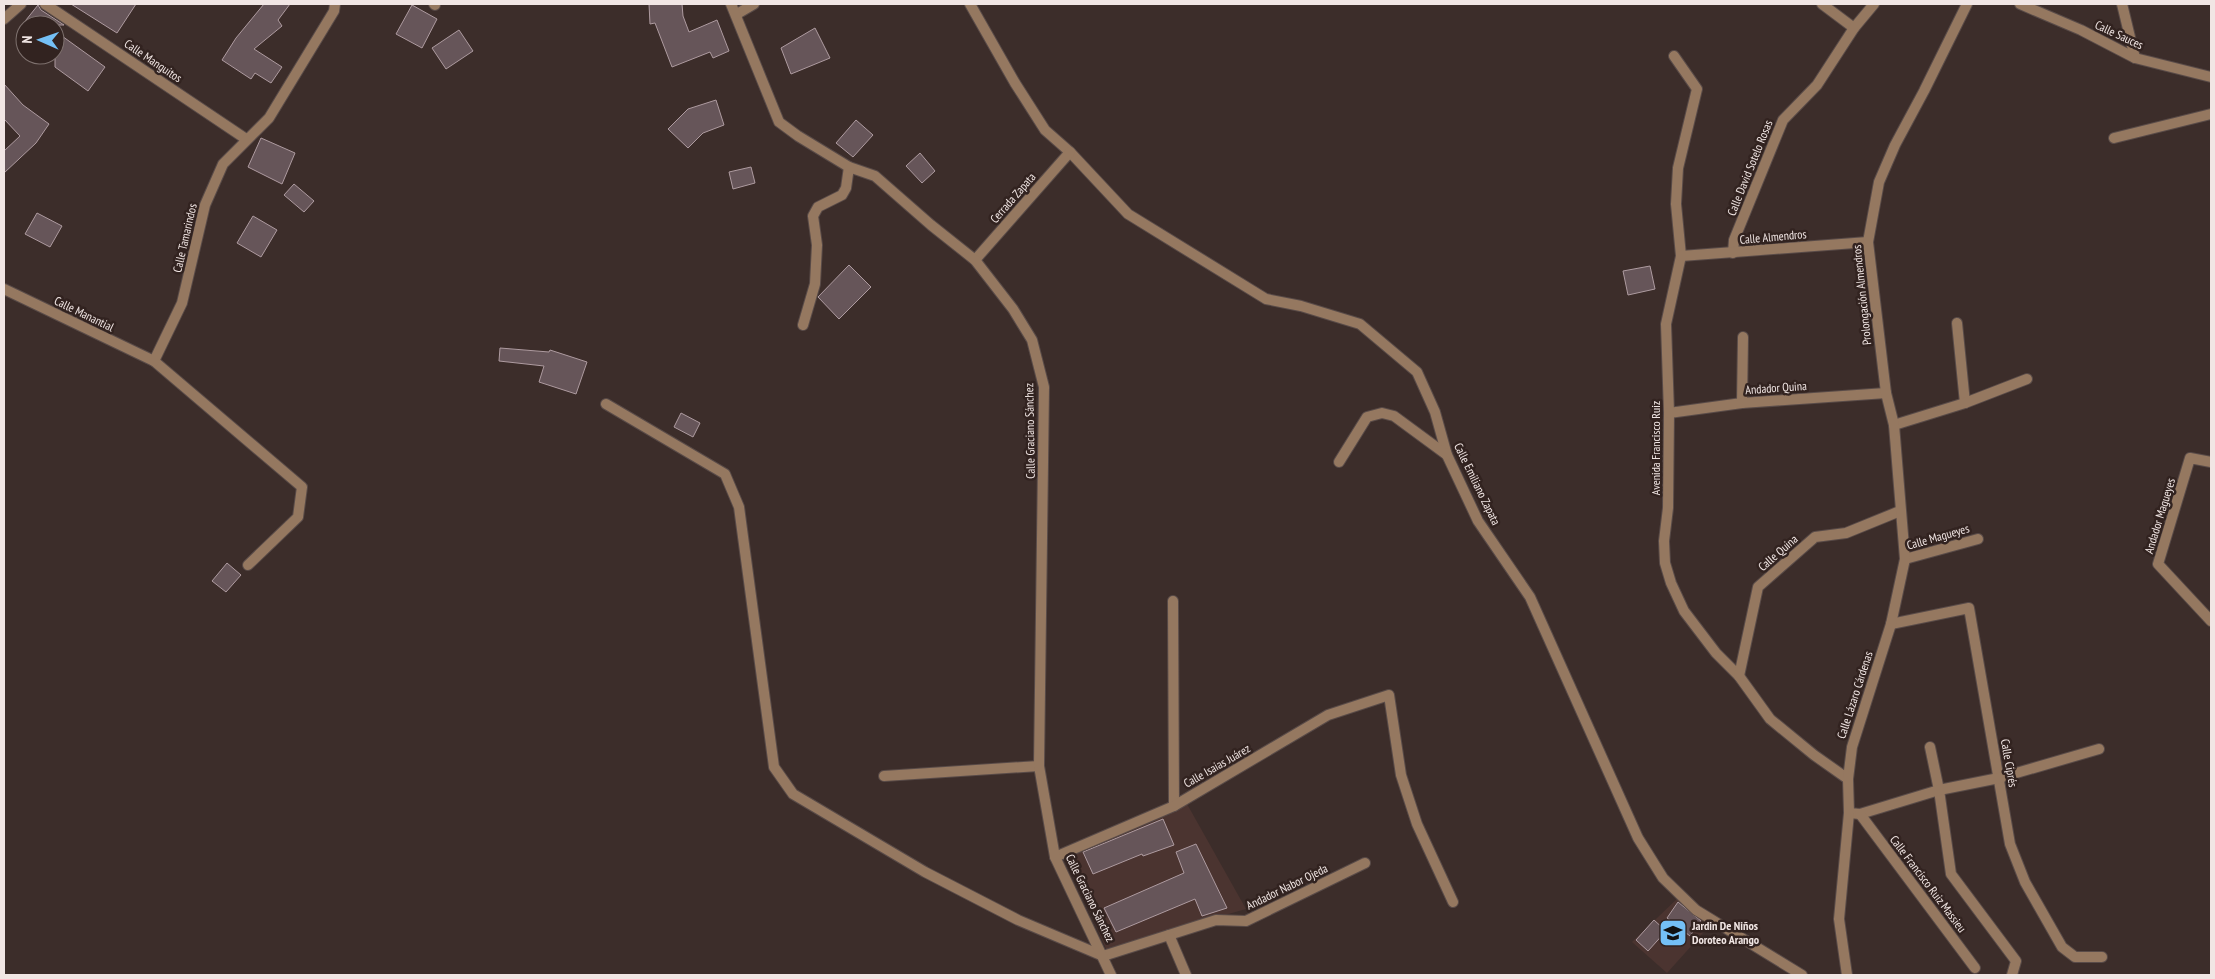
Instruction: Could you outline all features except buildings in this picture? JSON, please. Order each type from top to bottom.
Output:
[{"type":"street","points":[[4,19],[21,4]]},
{"type":"street","name":"Calle Manguitos","points":[[46,4],[246,139]]},
{"type":"street","name":"Calle Tamarindos","points":[[154,361],[182,303],[205,205],[223,164],[269,118],[334,11],[335,4]]},
{"type":"street","name":"Calle Graciano Sánchez","points":[[731,4],[737,14],[779,122],[798,136],[849,167],[875,176],[931,225],[975,260],[1012,309],[1032,340],[1044,387],[1039,766],[1056,857],[1111,975]]},
{"type":"street","points":[[737,14],[754,4]]},
{"type":"street","points":[[1822,4],[1854,28]]},
{"type":"street","name":"Calle David Sotelo Rosas","points":[[1733,253],[1734,240],[1783,120],[1817,85],[1854,28],[1874,4]]},
{"type":"street","name":"Prolongación Almendros","points":[[1894,424],[1886,393],[1868,242],[1879,182],[1895,145],[1966,4]]},
{"type":"street","name":"Calle Sauces","points":[[2020,4],[2080,30],[2135,58],[2211,77]]},
{"type":"street","points":[[2122,4],[2135,58]]},
{"type":"street","name":"Calle Emiliano Zapata","points":[[972,5],[1045,130],[1070,152],[1128,214],[1266,299],[1301,306],[1360,324],[1417,372],[1435,412],[1447,455],[1478,521],[1530,597],[1638,838],[1663,878],[1696,910],[1802,975]]},
{"type":"street","name":"Avenida Francisco Ruiz","points":[[1674,56],[1697,89],[1678,168],[1676,204],[1681,256],[1666,324],[1669,413],[1668,508],[1664,541],[1665,563],[1684,611],[1716,653],[1739,676],[1770,719],[1814,755],[1848,779]]},
{"type":"street","points":[[2114,138],[2211,114]]},
{"type":"street","name":"Cerrada Zapata","points":[[975,260],[1070,152]]},
{"type":"street","points":[[803,324],[814,284],[816,245],[812,216],[818,207],[842,195],[846,188],[849,167]]},
{"type":"street","name":"Calle Almendros","points":[[1681,256],[1868,242]]},
{"type":"street","name":"Calle Manantial","points":[[4,289],[154,361],[302,487],[298,517],[248,565]]},
{"type":"street","points":[[1957,323],[1965,403]]},
{"type":"street","points":[[1742,403],[1743,337]]},
{"type":"street","points":[[1894,424],[1965,403],[2027,379]]},
{"type":"street","name":"Andador Quina","points":[[1669,413],[1742,403],[1886,393]]},
{"type":"street","points":[[606,404],[725,474],[739,507],[774,767],[793,794],[925,872],[1018,920],[1103,956]]},
{"type":"street","points":[[1339,462],[1367,417],[1382,413],[1394,416],[1447,455]]},
{"type":"street","name":"Calle Lázaro Cárdenas","points":[[1847,975],[1839,919],[1849,813],[1848,779],[1852,747],[1891,624],[1905,559],[1894,424]]},
{"type":"street","name":"Andador Magueyes","points":[[2211,462],[2190,458],[2158,564],[2211,621]]},
{"type":"street","name":"Calle Quina","points":[[1739,676],[1758,587],[1815,537],[1846,533],[1900,511]]},
{"type":"street","name":"Calle Magueyes","points":[[1905,559],[1978,539]]},
{"type":"street","points":[[1173,601],[1174,806]]},
{"type":"street","name":"Calle Ciprés","points":[[1891,624],[1969,608],[2010,844],[2025,882],[2062,947],[2074,958],[2102,957]]},
{"type":"street","name":"Calle Isaias Juárez","points":[[1056,857],[1174,806],[1328,716],[1389,695],[1402,775],[1417,824],[1453,902]]},
{"type":"street","points":[[1930,747],[1939,790],[1951,874],[2016,961],[2012,975]]},
{"type":"street","points":[[1849,813],[1860,814],[1939,790],[1999,778],[2099,749]]},
{"type":"street","points":[[884,776],[1039,766]]},
{"type":"street","name":"Calle Francisco Ruiz Massieu","points":[[1860,814],[1975,968]]},
{"type":"street","name":"Andador Nabor Ojeda","points":[[1103,956],[1216,920],[1246,921],[1365,863]]},
{"type":"street","points":[[1168,935],[1186,975]]},
{"type":"shaded area","points":[[1187,804],[1246,909],[1106,949],[1067,856]]},
{"type":"shaded area","name":"Jardin De Niños Doroteo Arango","points":[[1679,897],[1712,923],[1667,973],[1632,942]]},
{"type":"place","name":"Jardin De Niños Doroteo Arango","points":[[1673,933]]}]
